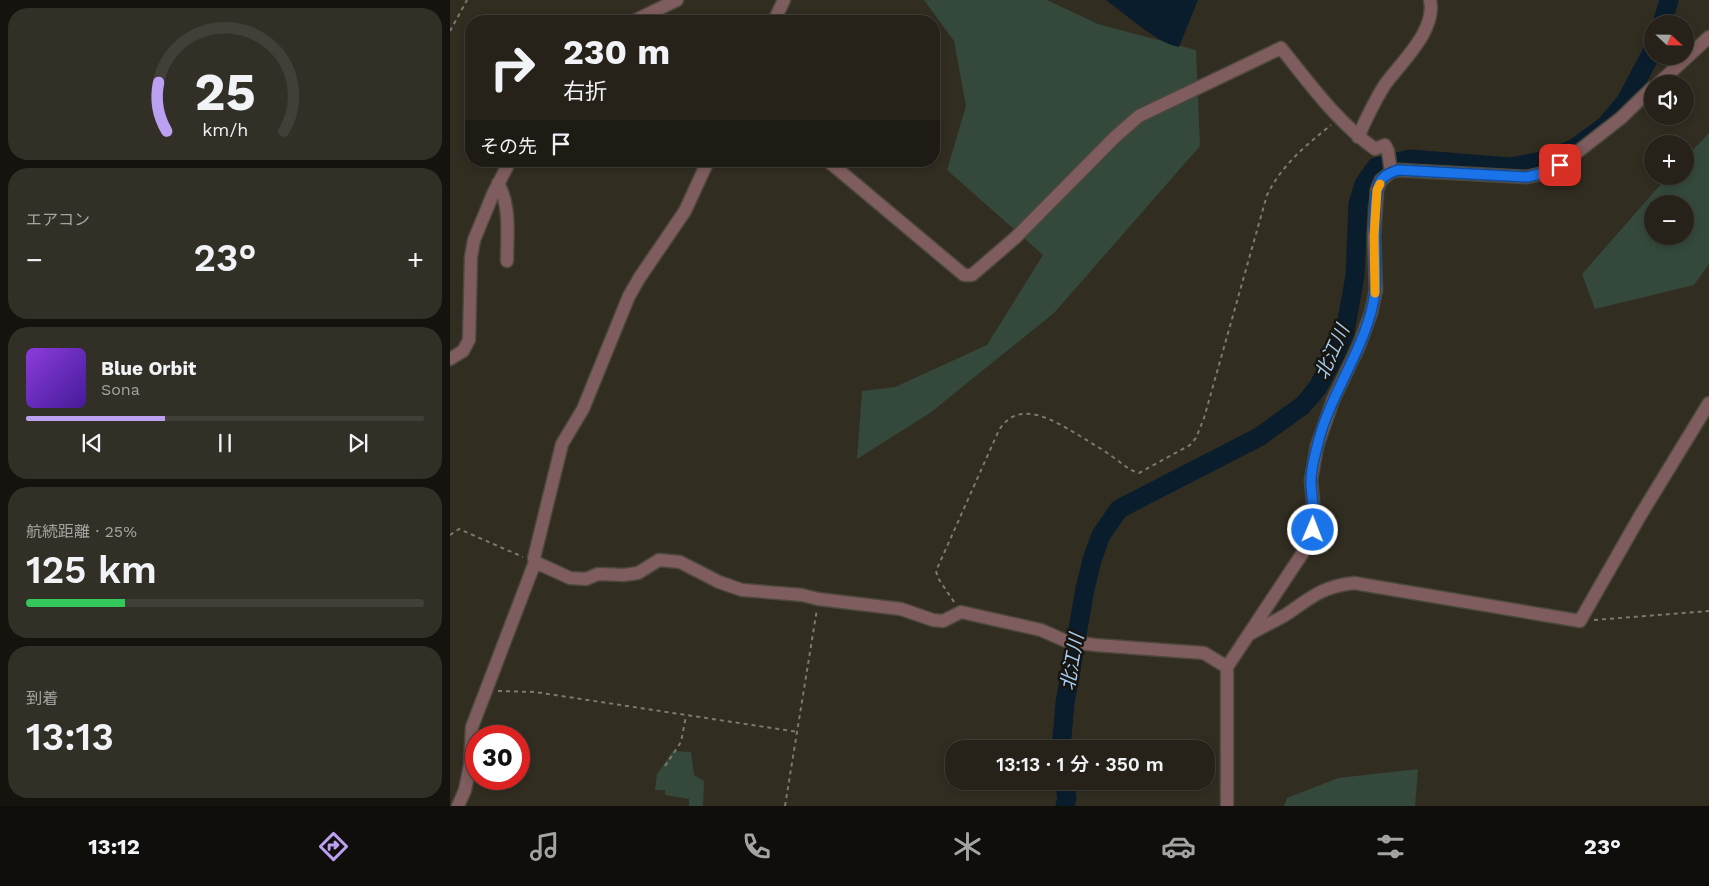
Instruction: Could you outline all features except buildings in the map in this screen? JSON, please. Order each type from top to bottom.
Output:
[{"type":"street","points":[[646,15],[676,0]]},
{"type":"street","points":[[777,15],[784,0]]},
{"type":"street","points":[[1358,137],[1368,113],[1385,85],[1421,36],[1430,16],[1430,0]]},
{"type":"street","points":[[1668,75],[1709,37]]},
{"type":"street","points":[[835,167],[964,276],[972,275],[1015,238],[1115,137],[1139,116],[1281,48],[1338,119],[1358,137],[1376,149],[1385,145],[1388,151],[1391,172]]},
{"type":"street","points":[[1227,806],[1227,667],[1302,554],[1313,530],[1314,513],[1311,480],[1317,446],[1333,400],[1359,346],[1371,313],[1376,290],[1374,236],[1377,190],[1381,180],[1391,172],[1398,170],[1527,177],[1548,172],[1572,158],[1621,118],[1644,96]]},
{"type":"street","points":[[450,359],[463,351],[469,340],[469,304],[473,246],[476,234],[507,167]]},
{"type":"street","points":[[458,806],[470,765],[472,726],[535,562],[562,444],[583,409],[629,296],[685,212],[705,167]]},
{"type":"street","points":[[498,184],[508,211],[508,261]]},
{"type":"street","points":[[1250,634],[1278,619],[1319,592],[1335,586],[1354,583],[1580,621],[1640,516],[1709,403]]},
{"type":"street","points":[[535,562],[570,578],[586,579],[598,574],[624,575],[638,573],[659,560],[680,562],[719,582],[742,590],[802,595],[818,599],[901,609],[933,620],[944,621],[961,612],[1041,630],[1066,641],[1204,653],[1227,667]]},
{"type":"path","points":[[450,31],[467,0]]},
{"type":"path","points":[[961,612],[938,578],[936,571],[1003,424],[1014,416],[1021,414],[1043,416],[1112,456],[1131,471],[1139,473],[1190,445],[1196,438],[1204,418],[1267,195],[1277,177],[1292,158],[1338,119]]},
{"type":"path","points":[[450,535],[459,530],[535,562]]},
{"type":"path","points":[[785,806],[818,599]]},
{"type":"path","points":[[1580,621],[1709,611]]},
{"type":"path","points":[[485,691],[534,692],[798,732]]},
{"type":"path","points":[[665,766],[681,742],[686,716]]},
{"type":"green space","points":[[924,0],[1047,0],[1098,24],[1196,50],[1200,146],[1054,313],[930,413],[857,459],[862,391],[895,387],[987,345],[1043,255],[947,170],[966,106],[954,41],[940,22],[940,15],[935,15]]},
{"type":"green space","points":[[1709,133],[1709,264],[1694,285],[1595,309],[1582,274],[1644,203],[1644,245],[1694,245],[1694,195],[1651,195],[1660,185],[1694,185],[1694,149]]},
{"type":"green space","points":[[673,751],[691,752],[694,775],[704,781],[703,806],[689,806],[689,799],[665,795],[665,790],[655,790],[657,774]]},
{"type":"green space","points":[[1418,769],[1415,806],[1284,806],[1287,798],[1338,778]]},
{"type":"water","points":[[1106,0],[1198,0],[1179,47],[1171,45],[1151,34]]},
{"type":"waterway","name":"北江川","points":[[1665,15],[1669,0]]},
{"type":"waterway","name":"北江川","points":[[1062,740],[1065,703],[1085,589],[1092,560],[1101,535],[1119,509],[1259,437],[1302,406],[1318,387],[1345,332],[1355,276],[1358,204],[1364,184],[1376,167],[1410,159],[1511,167],[1550,159],[1575,148],[1605,126],[1626,101],[1645,65]]},
{"type":"waterway","name":"北江川","points":[[1065,806],[1067,798],[1066,790]]},
{"type":"slow traffic","points":[[1375,293],[1374,236],[1377,190],[1380,184]]},
{"type":"route","points":[[1313,530],[1315,522],[1311,480],[1317,446],[1333,400],[1359,346],[1371,313],[1376,290],[1374,236],[1377,190],[1381,180],[1391,172],[1398,170],[1527,177],[1548,172],[1560,165]]}]
